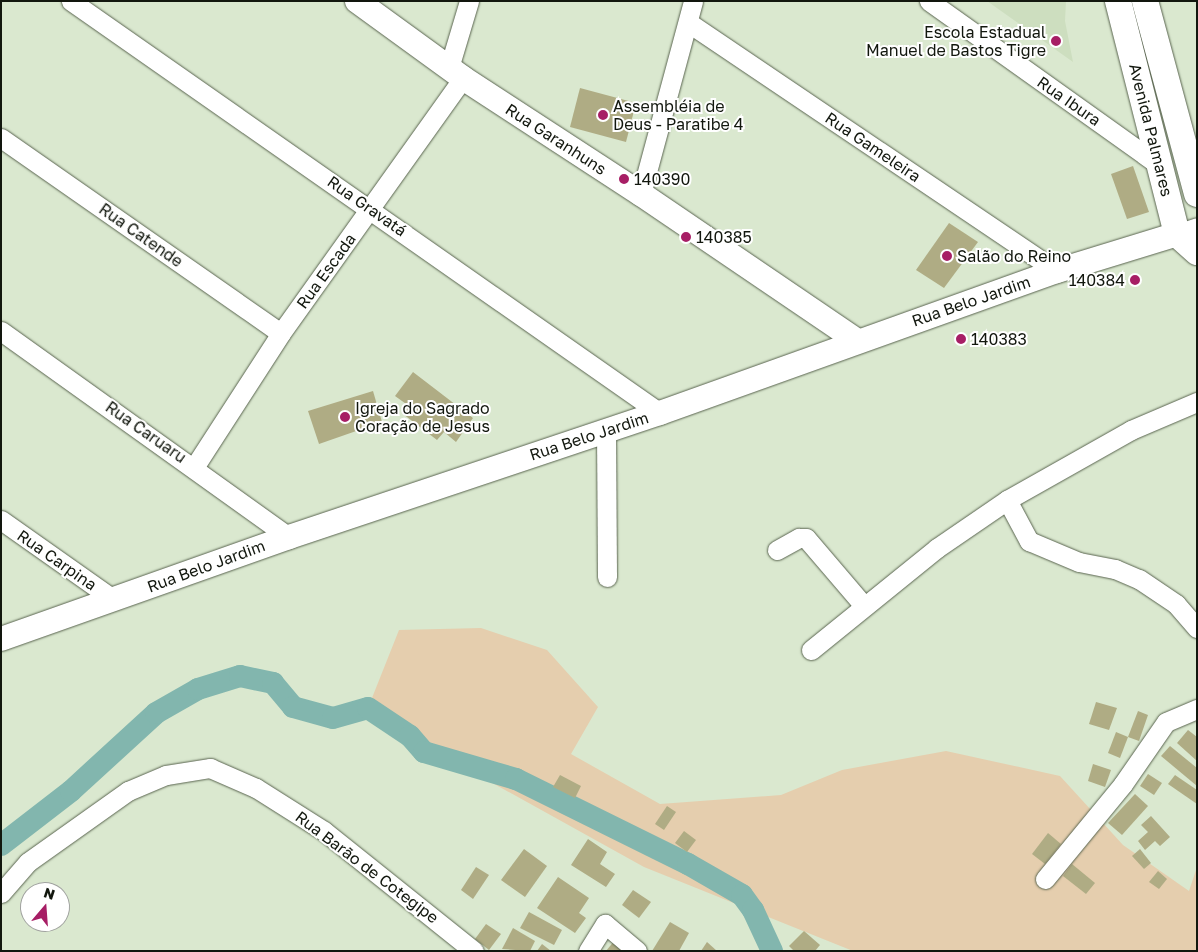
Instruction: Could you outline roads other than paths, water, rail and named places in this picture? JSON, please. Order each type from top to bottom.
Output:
[{"type":"main road","name":"Avenida Palmares","points":[[1118,1],[1160,166],[1187,231]]},
{"type":"main road","name":"Avenida Palmares","points":[[1145,1],[1197,194]]},
{"type":"main road","points":[[1187,231],[1197,252]]},
{"type":"street","name":"Rua Gravatá","points":[[71,1],[371,208],[660,413]]},
{"type":"street","name":"Rua Garanhuns","points":[[357,1],[456,73],[641,194],[857,340]]},
{"type":"street","name":"Rua Escada","points":[[194,466],[282,333],[371,208],[456,73],[469,1]]},
{"type":"street","points":[[641,194],[689,23],[693,1]]},
{"type":"street","name":"Rua Ibura","points":[[929,1],[1160,166]]},
{"type":"street","name":"Rua Gameleira","points":[[689,23],[1057,271]]},
{"type":"street","name":"Rua Catende","points":[[1,138],[282,333]]},
{"type":"street","name":"Rua Belo Jardim","points":[[1,639],[288,537],[660,413],[857,340],[1057,271],[1187,231]]},
{"type":"street","name":"Rua Caruaru","points":[[1,331],[194,466],[288,537]]},
{"type":"street","points":[[811,650],[937,548],[1006,500],[1131,430],[1197,402]]},
{"type":"street","points":[[606,431],[607,576]]},
{"type":"street","points":[[1006,500],[1029,541],[1080,562],[1114,569],[1139,578],[1185,612],[1197,628]]},
{"type":"street","name":"Rua Carpina","points":[[1,520],[113,600]]},
{"type":"street","points":[[777,550],[799,538],[806,538],[864,606]]},
{"type":"street","points":[[1045,878],[1123,784],[1166,722],[1197,709]]},
{"type":"street","name":"Rua Barão de Cotegipe","points":[[1,893],[28,862],[128,791],[166,775],[210,768],[256,788],[324,831],[474,951]]},
{"type":"street","points":[[588,951],[605,924],[637,951]]},
{"type":"waterway","points":[[1,845],[71,791],[156,713],[198,689],[240,676],[273,683],[293,707],[333,718],[368,708],[410,736],[424,752],[516,779],[688,864],[742,895],[753,910],[772,951]]},
{"type":"place","name":"Escola Estadual Manuel de Bastos Tigre","points":[[1056,41]]},
{"type":"place","name":"Assembléia de Deus - Paratibe 4","points":[[603,115]]},
{"type":"place","name":"140390","points":[[624,179]]},
{"type":"place","name":"140385","points":[[686,237]]},
{"type":"place","name":"Salão do Reino","points":[[947,256]]},
{"type":"place","name":"140384","points":[[1135,280]]},
{"type":"place","name":"140383","points":[[961,339]]},
{"type":"place","name":"Igreja do Sagrado Coração de Jesus","points":[[345,417]]}]
